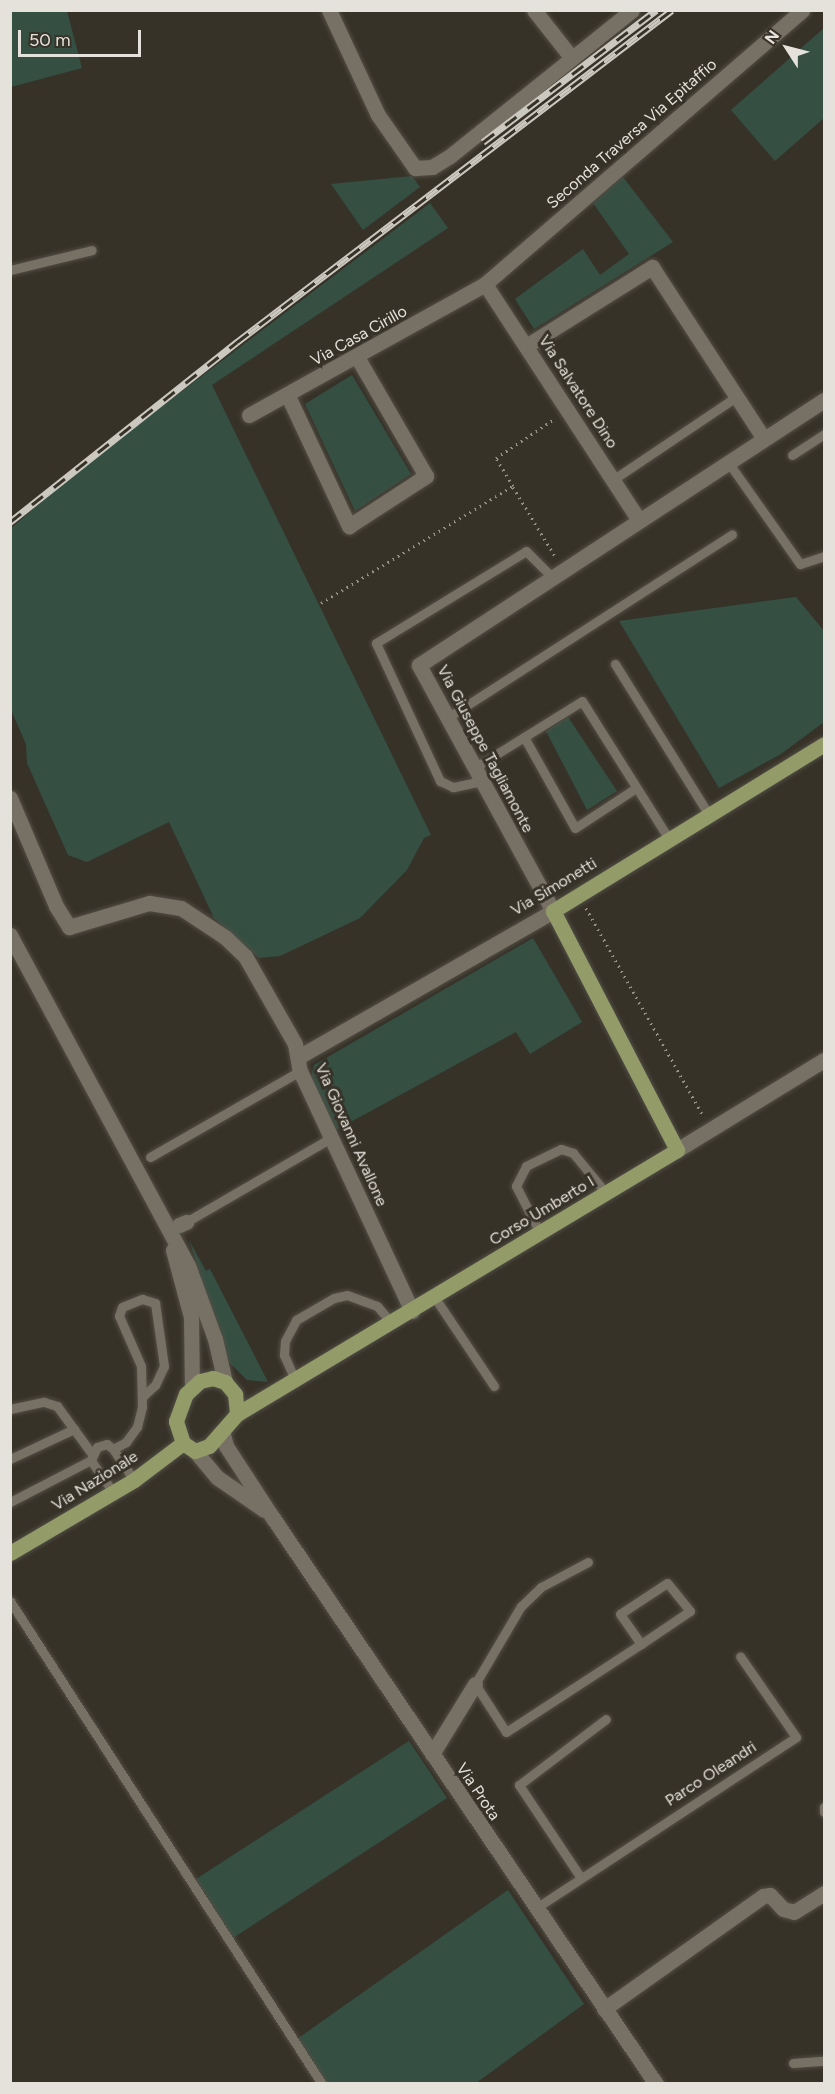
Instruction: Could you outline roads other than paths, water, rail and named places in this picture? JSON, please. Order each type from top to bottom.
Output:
[{"type":"main road","name":"Via Simonetti","points":[[553,911],[825,744]]},
{"type":"main road","name":"Via Giuseppe Tagliamonte","points":[[553,911],[677,1150]]},
{"type":"main road","name":"Corso Umberto I","points":[[189,1447],[209,1446],[223,1434],[237,1414],[296,1382],[677,1150]]},
{"type":"main road","name":"Corso Umberto I","points":[[192,1386],[213,1378],[230,1388],[278,1390]]},
{"type":"main road","points":[[189,1447],[176,1421],[192,1386]]},
{"type":"main road","points":[[230,1388],[237,1414]]},
{"type":"main road","name":"Via Nazionale","points":[[10,1553],[189,1447]]},
{"type":"street","points":[[329,10],[378,115],[415,168],[432,167],[450,156],[632,10]]},
{"type":"street","points":[[534,10],[571,57]]},
{"type":"street","name":"Seconda Traversa Via Epitaffio","points":[[485,284],[802,10]]},
{"type":"street","points":[[526,345],[652,267],[764,439]]},
{"type":"street","name":"Via Salvatore Dino","points":[[485,284],[638,519]]},
{"type":"street","name":"Via Casa Cirillo","points":[[249,415],[288,396],[485,284]]},
{"type":"street","points":[[288,396],[349,526],[426,476],[357,357]]},
{"type":"street","name":"Via Giuseppe Tagliamonte","points":[[553,911],[419,665],[638,519],[825,400]]},
{"type":"street","name":"Via Giovanni Avallone","points":[[10,798],[56,906],[69,927],[150,903],[181,908],[225,937],[245,956],[300,1064],[331,1138],[412,1311]]},
{"type":"street","name":"Via Simonetti","points":[[300,1064],[553,911]]},
{"type":"street","points":[[10,935],[178,1227],[230,1388]]},
{"type":"street","name":"Corso Umberto I","points":[[677,1150],[825,1060]]},
{"type":"street","points":[[178,1227],[191,1317],[192,1386]]},
{"type":"street","name":"Via Prota","points":[[223,1434],[226,1446],[273,1518],[656,2084]]},
{"type":"street","points":[[189,1447],[218,1478],[273,1518]]},
{"type":"street","points":[[432,1754],[475,1684]]},
{"type":"street","points":[[604,2009],[763,1896],[770,1895],[783,1910],[794,1912],[825,1893]]},
{"type":"lane","points":[[10,270],[92,250]]},
{"type":"lane","points":[[614,479],[736,397]]},
{"type":"lane","points":[[792,454],[825,434]]},
{"type":"lane","points":[[728,462],[800,564],[825,556]]},
{"type":"lane","points":[[447,718],[732,534]]},
{"type":"lane","points":[[558,573],[526,551],[376,644],[440,781],[453,787],[478,775],[524,737],[582,700],[669,839]]},
{"type":"lane","points":[[615,664],[709,815]]},
{"type":"lane","points":[[524,737],[575,828],[636,788]]},
{"type":"lane","points":[[150,1157],[300,1064]]},
{"type":"lane","points":[[178,1227],[331,1138]]},
{"type":"lane","points":[[540,1233],[516,1186],[526,1166],[561,1149],[573,1153],[606,1193]]},
{"type":"lane","points":[[296,1382],[284,1355],[285,1341],[296,1320],[334,1298],[347,1295],[376,1306],[392,1323]]},
{"type":"lane","points":[[435,1298],[494,1386]]},
{"type":"lane","points":[[113,1449],[126,1442],[137,1427],[142,1397],[141,1366],[119,1316],[122,1307],[142,1299],[155,1304],[164,1366],[155,1385],[142,1397]]},
{"type":"lane","points":[[10,1409],[44,1402],[57,1406],[113,1492]]},
{"type":"lane","points":[[10,1459],[74,1429]]},
{"type":"lane","points":[[10,1502],[92,1457],[97,1447],[108,1444],[134,1479]]},
{"type":"lane","points":[[588,1562],[541,1587],[521,1606],[475,1684],[506,1732],[641,1644],[690,1611],[667,1583],[620,1614],[641,1644]]},
{"type":"lane","points":[[10,1601],[322,2084]]},
{"type":"lane","name":"Parco Oleandri","points":[[536,1908],[796,1737],[740,1656]]},
{"type":"lane","points":[[581,1878],[519,1785],[606,1719]]},
{"type":"lane","points":[[825,1807],[825,1812]]},
{"type":"lane","points":[[793,2062],[825,2061]]},
{"type":"railway","points":[[483,142],[656,10]]},
{"type":"railway","points":[[10,522],[237,342],[672,10]]}]
